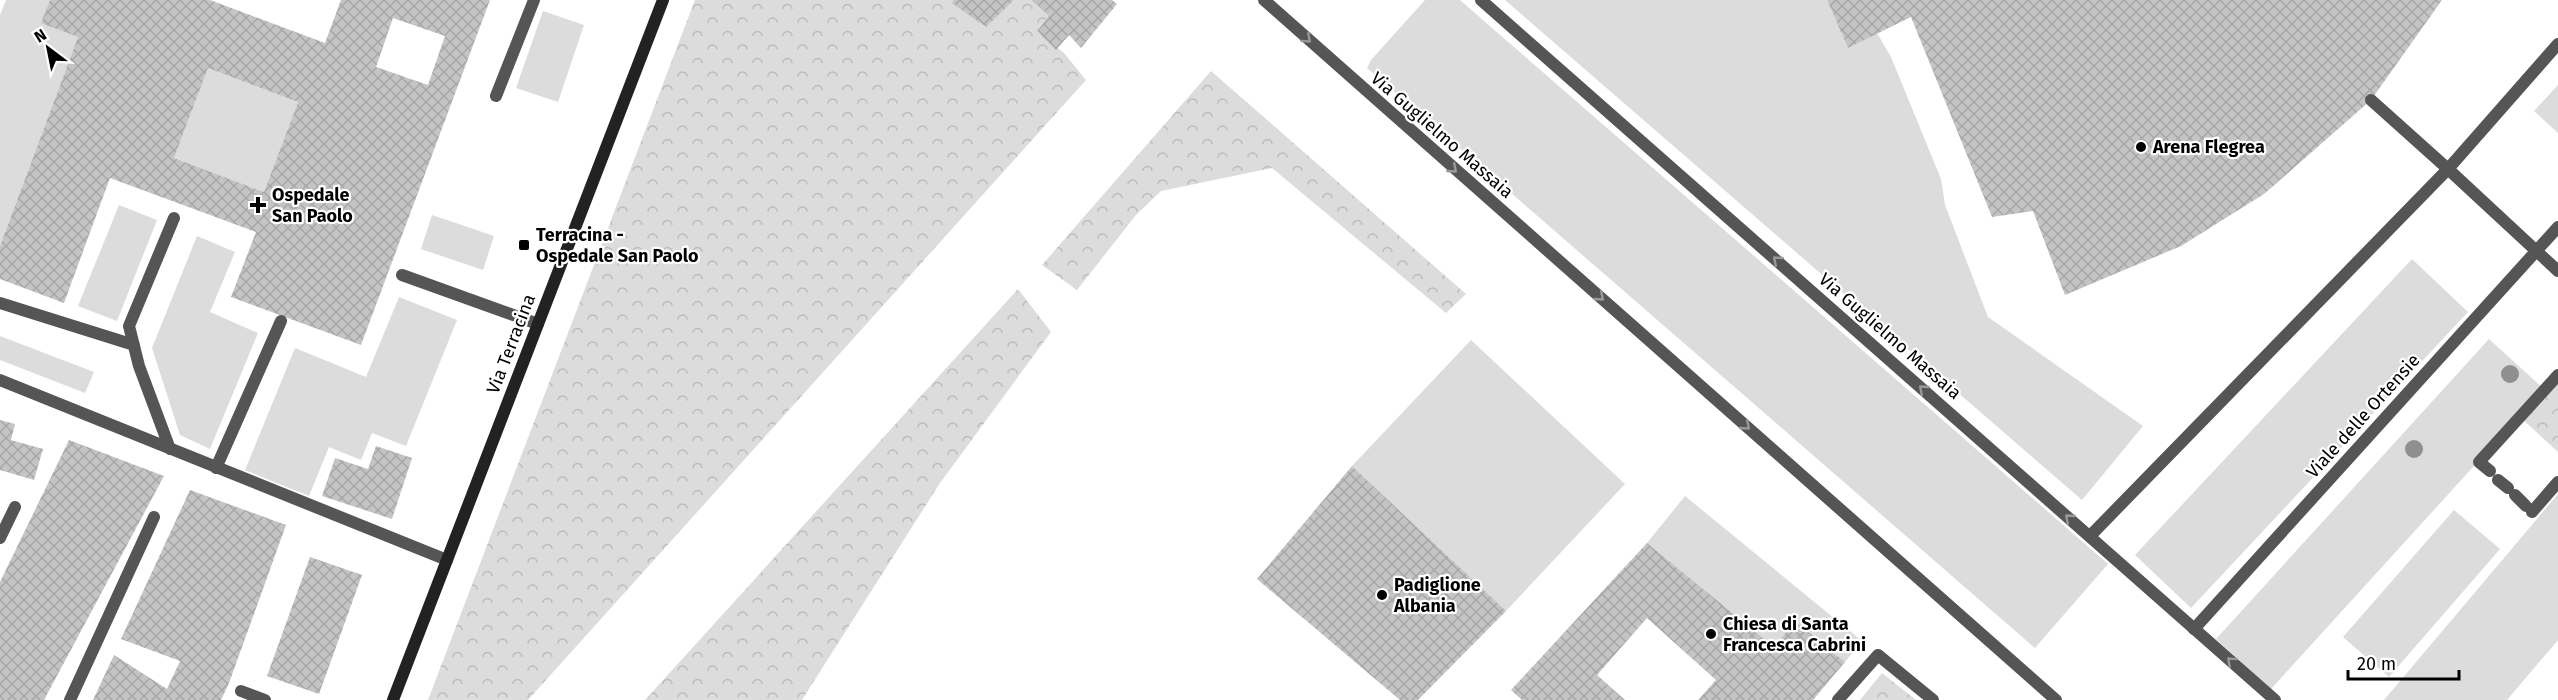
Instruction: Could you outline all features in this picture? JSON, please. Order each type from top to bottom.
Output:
[{"type":"main road","name":"Via Terracina","points":[[393,700],[663,0]]},
{"type":"street","points":[[496,96],[534,0]]},
{"type":"street","name":"Via Guglielmo Massaia","points":[[1264,0],[2056,700]]},
{"type":"street","name":"Via Guglielmo Massaia","points":[[1481,0],[2275,700]]},
{"type":"street","points":[[2090,536],[2448,169],[2558,44]]},
{"type":"street","points":[[2371,100],[2558,271]]},
{"type":"street","points":[[170,449],[129,326],[174,218]]},
{"type":"street","name":"Viale delle Ortensie","points":[[2194,629],[2558,228]]},
{"type":"street","points":[[402,275],[538,324]]},
{"type":"street","points":[[0,303],[134,345]]},
{"type":"street","points":[[216,468],[281,321]]},
{"type":"street","points":[[2558,375],[2479,462],[2529,509],[2558,482]]},
{"type":"street","points":[[0,380],[447,560]]},
{"type":"street","points":[[0,538],[15,507]]},
{"type":"street","points":[[70,700],[154,516]]},
{"type":"street","points":[[1838,700],[1878,655],[1933,700]]},
{"type":"street","points":[[241,691],[265,700]]},
{"type":"green space","points":[[6,0],[50,0],[42,23],[78,37],[0,246],[0,15]]},
{"type":"green space","points":[[695,0],[954,0],[985,27],[1014,0],[1032,0],[1049,16],[1037,31],[1064,53],[1086,80],[528,700],[428,700]]},
{"type":"green space","points":[[1425,0],[1460,0],[2108,564],[2035,648],[1367,68],[1371,60]]},
{"type":"green space","points":[[1505,0],[1827,0],[1848,48],[1877,33],[1891,57],[1941,179],[1945,205],[1988,317],[2143,426],[2082,500]]},
{"type":"green space","points":[[543,11],[584,25],[558,102],[516,88]]},
{"type":"green space","points":[[208,68],[298,102],[264,192],[174,158]]},
{"type":"green space","points":[[1211,71],[1466,294],[1446,313],[1272,168],[1161,191],[1136,215],[1077,290],[1042,265]]},
{"type":"green space","points":[[2558,85],[2558,133],[2534,111]]},
{"type":"green space","points":[[119,205],[157,220],[117,321],[78,306]]},
{"type":"green space","points":[[432,215],[494,236],[483,270],[421,249]]},
{"type":"green space","points":[[197,236],[235,252],[210,312],[258,333],[210,449],[180,435],[152,348]]},
{"type":"green space","points":[[2412,259],[2468,312],[2191,608],[2135,555]]},
{"type":"green space","points":[[1018,289],[1051,332],[940,483],[802,700],[645,700]]},
{"type":"green space","points":[[399,297],[457,320],[406,446],[372,433],[361,460],[329,447],[309,496],[245,470],[295,348],[366,377]]},
{"type":"green space","points":[[0,336],[94,372],[85,393],[0,360]]},
{"type":"green space","points":[[2489,339],[2544,389],[2271,689],[2216,639]]},
{"type":"green space","points":[[1471,340],[1625,484],[1506,611],[1352,466]]},
{"type":"green space","points":[[2558,378],[2558,452],[2521,418]]},
{"type":"green space","points":[[2558,494],[2558,640],[2507,700],[2384,700]]},
{"type":"green space","points":[[1685,496],[1862,641],[1845,662],[1795,621],[1774,647],[1647,543]]},
{"type":"green space","points":[[2454,510],[2500,549],[2389,677],[2343,637]]},
{"type":"green space","points":[[1882,673],[1916,700],[1860,700]]},
{"type":"building","points":[[50,0],[210,0],[325,43],[341,0],[490,0],[361,345],[231,297],[256,232],[110,178],[64,303],[0,279],[0,246],[78,37],[41,23]],"holes":[[[393,18],[445,36],[428,85],[376,67]],[[208,68],[298,102],[264,192],[174,158]]]},
{"type":"building","points":[[954,0],[1014,0],[986,27],[952,3]]},
{"type":"building","points":[[1032,0],[1112,0],[1117,4],[1081,48],[1069,35],[1056,50],[1037,31],[1049,16]]},
{"type":"building","name":"Arena Flegrea","points":[[1827,0],[2442,0],[2371,100],[2264,194],[2181,246],[2065,295],[2033,211],[1992,217],[1911,17],[1848,48]]},
{"type":"building","points":[[0,420],[15,424],[11,440],[43,449],[34,480],[0,470]]},
{"type":"building","points":[[69,440],[164,476],[44,700],[0,700],[0,582]]},
{"type":"building","points":[[376,446],[412,458],[392,519],[322,496],[335,458],[368,469]]},
{"type":"building","name":"Padiglione Albania","points":[[1352,466],[1506,611],[1418,700],[1400,700],[1257,579]]},
{"type":"building","points":[[190,490],[286,525],[229,683],[221,700],[93,700],[114,655],[167,689],[180,661],[121,639]]},
{"type":"building","name":"Chiesa di Santa Francesca Cabrini","points":[[1647,543],[1774,647],[1795,621],[1845,662],[1813,700],[1698,700],[1716,680],[1647,618],[1597,675],[1625,700],[1522,700],[1511,690]]},
{"type":"building","points":[[310,557],[362,575],[319,694],[267,676]]},
{"type":"place","name":"Arena Flegrea","points":[[2141,147]]},
{"type":"place","name":"Ospedale San Paolo","points":[[258,205]]},
{"type":"place","name":"Terracina - Ospedale San Paolo","points":[[524,245]]},
{"type":"place","name":"Padiglione Albania","points":[[1382,595]]},
{"type":"place","name":"Chiesa di Santa Francesca Cabrini","points":[[1711,634]]}]
